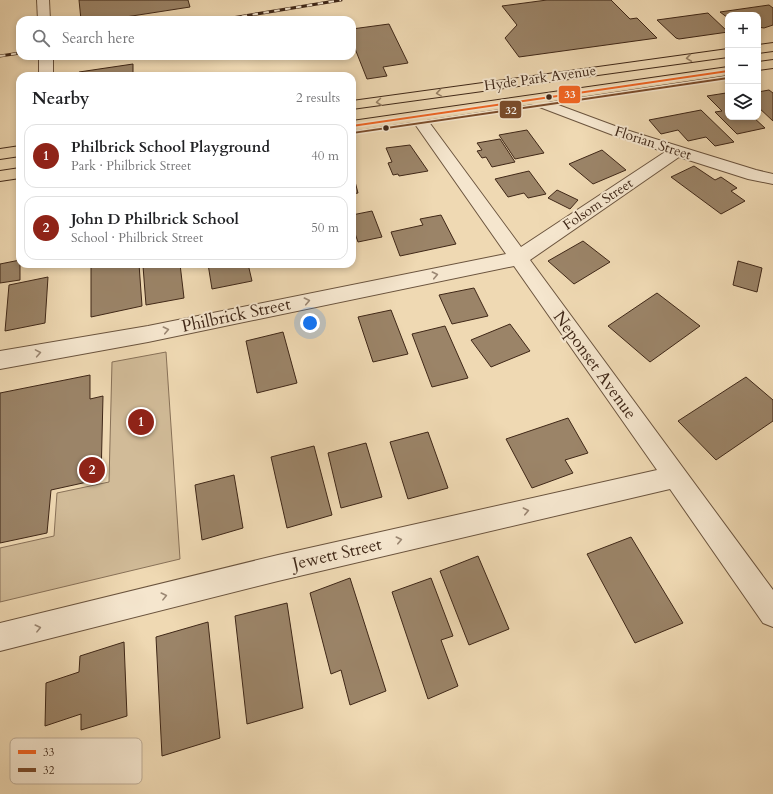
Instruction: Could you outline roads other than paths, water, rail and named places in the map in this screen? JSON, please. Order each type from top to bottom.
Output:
[{"type":"main road","points":[[761,49],[773,47]]},
{"type":"main road","name":"Hyde Park Avenue","points":[[356,104],[725,53]]},
{"type":"main road","points":[[643,64],[658,81]]},
{"type":"main road","points":[[761,66],[773,64]]},
{"type":"main road","name":"Hyde Park Avenue","points":[[356,125],[725,71]]},
{"type":"main road","points":[[0,154],[16,152]]},
{"type":"main road","points":[[0,176],[16,174]]},
{"type":"street","points":[[43,0],[44,16]]},
{"type":"street","name":"Florian Street","points":[[534,100],[618,132],[754,175],[773,179]]},
{"type":"street","name":"Neponset Avenue","points":[[418,117],[773,613]]},
{"type":"street","name":"Folsom Street","points":[[519,258],[677,151]]},
{"type":"street","name":"Philbrick Street","points":[[0,360],[156,332],[519,258]]},
{"type":"street","name":"Jewett Street","points":[[0,637],[286,566],[676,477]]},
{"type":"railway","points":[[244,16],[341,0]]},
{"type":"railway","points":[[0,56],[16,54]]},
{"type":"place","name":"Philbrick School Playground","points":[[141,422]]},
{"type":"place","name":"John D Philbrick School","points":[[92,470]]}]
